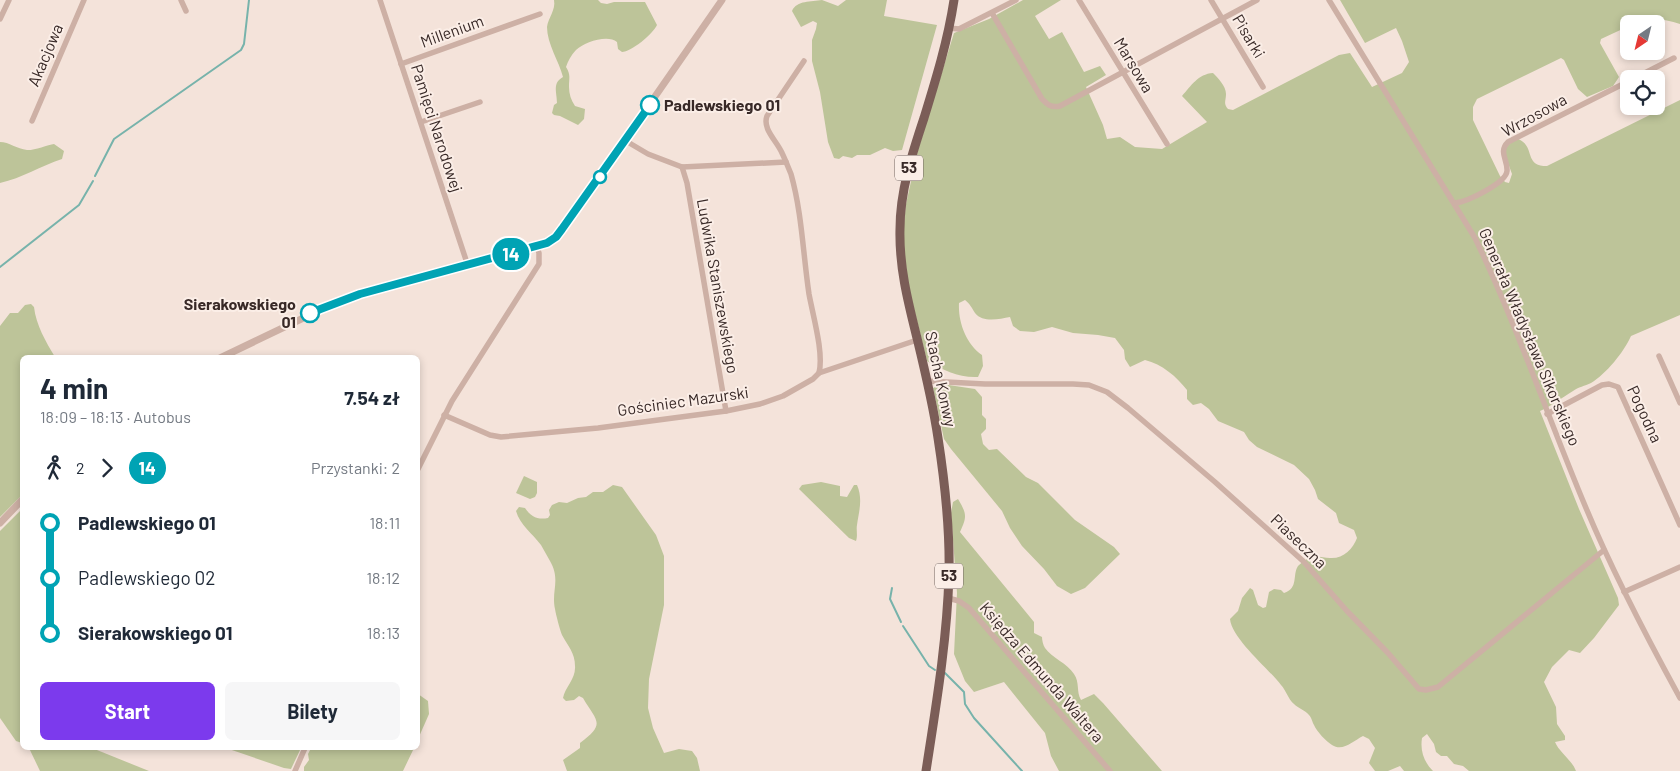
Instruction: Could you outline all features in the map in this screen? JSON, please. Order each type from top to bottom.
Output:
[{"type":"main road","name":"Stacha Konwy","points":[[926,771],[944,640],[948,598],[949,544],[946,498],[938,439],[927,381],[901,268],[901,205],[909,168],[941,62],[954,0]]},
{"type":"street","points":[[0,19],[9,0]]},
{"type":"street","name":"Akacjowa","points":[[32,121],[84,0]]},
{"type":"street","points":[[181,0],[186,11]]},
{"type":"street","name":"Pamięci Narodowej","points":[[380,0],[468,266]]},
{"type":"street","points":[[225,355],[341,300],[383,287],[537,247],[551,240],[562,229],[626,141],[722,0]]},
{"type":"street","points":[[949,28],[960,29],[1016,0]]},
{"type":"street","name":"Marsowa","points":[[1079,0],[1167,144]]},
{"type":"street","name":"Pisarki","points":[[1210,0],[1263,87]]},
{"type":"street","points":[[992,13],[1042,100],[1054,107],[1060,106],[1123,73],[1257,0]]},
{"type":"street","name":"Generała Władysława Sikorskiego","points":[[1329,0],[1456,203],[1475,238],[1489,266],[1547,414],[1604,550],[1680,698]]},
{"type":"street","name":"Millenium","points":[[401,64],[540,14]]},
{"type":"street","points":[[1651,70],[1674,58]]},
{"type":"street","points":[[804,61],[766,118],[767,129],[782,152],[791,176],[802,231],[809,292],[821,360],[819,373]]},
{"type":"street","name":"Wrzosowa","points":[[1456,203],[1478,195],[1506,176],[1507,170],[1502,152],[1504,145],[1508,142],[1620,86]]},
{"type":"street","points":[[421,122],[480,102]]},
{"type":"street","points":[[626,141],[643,151],[682,167],[786,162]]},
{"type":"street","name":"Ludwika Staniszewskiego","points":[[682,167],[687,183],[726,411]]},
{"type":"street","points":[[420,466],[444,415],[460,387],[536,270],[540,259],[537,247]]},
{"type":"street","name":"Gościniec Mazurski","points":[[444,415],[490,435],[508,437],[598,428],[726,411],[777,399],[814,379],[819,373],[917,340]]},
{"type":"street","points":[[1659,356],[1680,403]]},
{"type":"street","name":"Piaseczna","points":[[927,381],[985,384],[1073,384],[1089,385],[1107,392],[1215,482],[1303,561],[1347,611],[1384,648],[1419,689],[1426,690],[1438,687],[1604,550]]},
{"type":"street","name":"Pogodna","points":[[1547,414],[1602,385],[1609,384],[1618,387],[1680,525]]},
{"type":"street","points":[[0,523],[20,502]]},
{"type":"street","points":[[1624,592],[1680,567]]},
{"type":"street","name":"Księdza Edmunda Waltera","points":[[948,598],[959,601],[969,608],[1110,771]]},
{"type":"street","points":[[296,771],[304,750]]},
{"type":"green space","points":[[554,0],[598,0],[601,3],[607,4],[614,2],[645,2],[657,25],[641,42],[626,51],[622,52],[618,49],[617,42],[608,39],[596,40],[576,50],[566,67],[569,74],[571,99],[575,106],[585,109],[584,119],[578,125],[552,113],[554,105],[557,103],[556,85],[563,77],[551,46],[547,27],[554,7]]},
{"type":"green space","points":[[822,0],[838,6],[846,0],[887,0],[884,16],[937,25],[902,150],[893,151],[885,148],[870,155],[834,158],[828,142],[820,92],[812,61],[812,40],[817,23],[813,21],[801,27],[792,11],[794,7],[801,3]]},
{"type":"green space","points":[[1023,0],[1061,0],[1035,16],[1049,39],[1062,32],[1084,72],[1100,66],[1106,75],[1086,87],[1103,125],[1107,139],[1120,137],[1135,147],[1162,149],[1207,122],[1182,96],[1195,81],[1208,74],[1213,73],[1221,82],[1226,91],[1226,105],[1228,109],[1233,110],[1339,55],[1350,53],[1372,87],[1402,73],[1409,62],[1396,28],[1365,43],[1340,0],[1680,0],[1680,24],[1665,20],[1665,15],[1620,15],[1620,30],[1601,39],[1600,43],[1619,77],[1613,86],[1587,97],[1578,89],[1564,60],[1561,58],[1477,99],[1473,107],[1473,120],[1500,176],[1505,182],[1509,183],[1512,174],[1504,152],[1511,143],[1518,139],[1527,146],[1535,163],[1547,166],[1650,115],[1665,115],[1665,107],[1680,100],[1680,315],[1631,336],[1614,362],[1597,379],[1540,411],[1579,509],[1618,598],[1619,605],[1580,653],[1569,650],[1552,667],[1544,682],[1556,707],[1557,724],[1565,736],[1565,740],[1555,742],[1576,771],[1469,771],[1463,766],[1454,764],[1447,756],[1441,756],[1436,752],[1434,744],[1427,734],[1422,738],[1422,752],[1427,764],[1433,771],[1404,771],[1400,766],[1388,771],[1375,771],[1369,763],[1375,748],[1369,739],[1363,736],[1344,747],[1336,747],[1324,739],[1315,728],[1311,717],[1292,702],[1283,687],[1251,653],[1232,627],[1230,619],[1238,611],[1242,598],[1250,588],[1253,590],[1258,605],[1263,608],[1266,607],[1269,592],[1274,589],[1281,590],[1284,593],[1292,588],[1296,570],[1305,560],[1316,556],[1335,558],[1343,555],[1353,546],[1357,538],[1354,530],[1339,523],[1336,513],[1318,499],[1309,479],[1294,465],[1257,447],[1244,432],[1218,421],[1209,409],[1201,403],[1193,405],[1187,399],[1187,390],[1179,380],[1163,368],[1145,360],[1130,367],[1125,359],[1124,350],[1115,338],[1073,333],[1052,327],[1034,332],[1020,331],[1013,326],[1010,317],[991,320],[978,316],[965,300],[959,303],[960,318],[967,339],[982,355],[983,366],[978,377],[958,375],[927,361],[905,273],[903,233],[906,204],[918,150],[954,33],[989,19]]},
{"type":"green space","points":[[0,142],[27,150],[54,144],[64,151],[62,159],[0,183]]},
{"type":"green space","points":[[31,304],[34,307],[42,333],[54,355],[20,355],[20,497],[0,517],[0,326],[10,313],[18,313],[25,305]]},
{"type":"green space","points":[[942,384],[975,389],[982,397],[982,415],[986,419],[986,429],[981,434],[983,444],[989,450],[997,449],[1026,477],[1038,483],[1075,520],[1114,547],[1120,554],[1085,588],[1071,594],[1057,586],[1022,546],[1002,511],[951,449],[944,439],[933,388]]},
{"type":"green space","points":[[524,476],[537,482],[537,493],[535,497],[530,499],[516,493]]},
{"type":"green space","points":[[821,482],[840,486],[840,496],[847,497],[854,485],[857,485],[860,500],[856,541],[849,538],[799,489],[802,485]]},
{"type":"green space","points":[[613,485],[622,487],[656,535],[664,556],[664,605],[649,679],[648,708],[653,728],[664,753],[679,749],[692,751],[697,758],[700,771],[567,771],[563,760],[580,748],[580,743],[594,731],[596,722],[595,717],[583,698],[579,696],[574,700],[566,701],[563,698],[574,675],[575,661],[562,635],[556,612],[554,603],[555,574],[541,545],[523,525],[516,511],[519,507],[525,508],[535,517],[541,519],[548,518],[552,505],[586,497],[593,492],[603,492]]},
{"type":"green space","points":[[958,499],[965,516],[960,532],[1034,622],[1034,633],[1042,637],[1045,648],[1074,674],[1081,700],[1094,694],[1162,771],[1059,771],[1051,756],[1045,733],[1004,682],[974,692],[965,681],[954,654],[957,593],[951,513],[953,502]]},
{"type":"green space","points":[[20,511],[20,742],[16,741],[0,718],[0,531]]},
{"type":"green space","points":[[420,695],[428,701],[429,714],[420,734]]},
{"type":"green space","points":[[30,750],[97,750],[149,771],[40,771]]},
{"type":"green space","points":[[232,750],[300,750],[291,769]]},
{"type":"green space","points":[[310,750],[413,750],[403,771],[304,771],[304,767],[309,760],[308,754]]},
{"type":"waterway","points":[[95,176],[114,139],[241,50],[244,44],[249,0]]},
{"type":"waterway","points":[[0,267],[79,205],[93,181]]},
{"type":"waterway","points":[[892,588],[890,599],[901,622]]},
{"type":"waterway","points":[[903,626],[929,666],[935,670]]},
{"type":"waterway","points":[[945,673],[964,692],[965,704],[974,718],[1022,771]]},
{"type":"bus line","name":"14","points":[[310,313],[341,300],[383,287],[547,243],[556,237],[562,229],[650,105]]},
{"type":"place","name":"Padlewskiego 01","points":[[650,105]]},
{"type":"place","name":"Sierakowskiego 01","points":[[310,313]]}]
